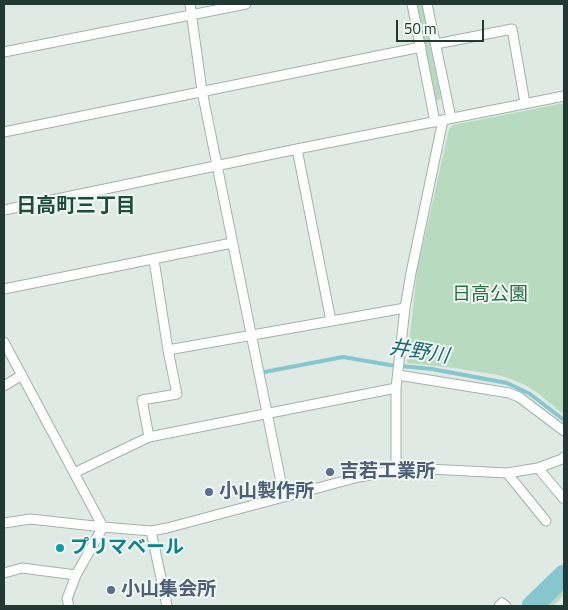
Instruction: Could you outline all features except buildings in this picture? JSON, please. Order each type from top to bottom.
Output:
[{"type":"street","points":[[190,4],[202,92],[284,498]]},
{"type":"street","points":[[4,52],[246,4]]},
{"type":"street","points":[[412,4],[421,47],[443,120]]},
{"type":"street","points":[[396,470],[396,388],[405,308],[443,120],[436,44],[427,4]]},
{"type":"street","points":[[436,44],[512,28],[525,103]]},
{"type":"street","points":[[4,132],[421,47]]},
{"type":"street","points":[[4,210],[564,96]]},
{"type":"street","points":[[297,149],[331,322]]},
{"type":"street","points":[[4,289],[232,243]]},
{"type":"street","points":[[150,437],[142,400],[177,394],[154,260]]},
{"type":"street","points":[[168,350],[405,308]]},
{"type":"street","points":[[4,345],[103,527]]},
{"type":"street","points":[[398,369],[509,393],[518,397],[564,431]]},
{"type":"street","points":[[4,386],[22,375]]},
{"type":"street","points":[[74,473],[150,437],[396,388]]},
{"type":"street","points":[[4,523],[30,519],[152,530],[167,528],[359,477],[396,470],[429,469],[507,473],[538,468],[562,459],[564,456]]},
{"type":"street","points":[[538,468],[564,499]]},
{"type":"street","points":[[507,473],[546,521]]},
{"type":"street","points":[[69,606],[67,598],[76,575],[103,527]]},
{"type":"street","points":[[152,530],[166,606]]},
{"type":"street","points":[[4,573],[22,568],[76,575]]},
{"type":"green space","points":[[417,4],[422,4],[441,99],[436,100]]},
{"type":"green space","name":"日高公園","points":[[564,103],[564,415],[539,394],[511,379],[454,368],[407,363],[417,271],[449,129],[453,125]]},
{"type":"green space","points":[[564,585],[564,595],[553,606],[544,606]]},
{"type":"waterway","name":"井野川","points":[[259,373],[343,357],[390,365],[432,369],[507,383],[530,394],[564,420]]},
{"type":"waterway","points":[[532,606],[564,575]]},
{"type":"place","name":"吉若工業所","points":[[330,472]]},
{"type":"place","name":"小山製作所","points":[[209,492]]},
{"type":"place","name":"プリマベール","points":[[60,548]]},
{"type":"place","name":"小山集会所","points":[[111,590]]},
{"type":"district","name":"日高町三丁目","points":[[76,207]]}]
